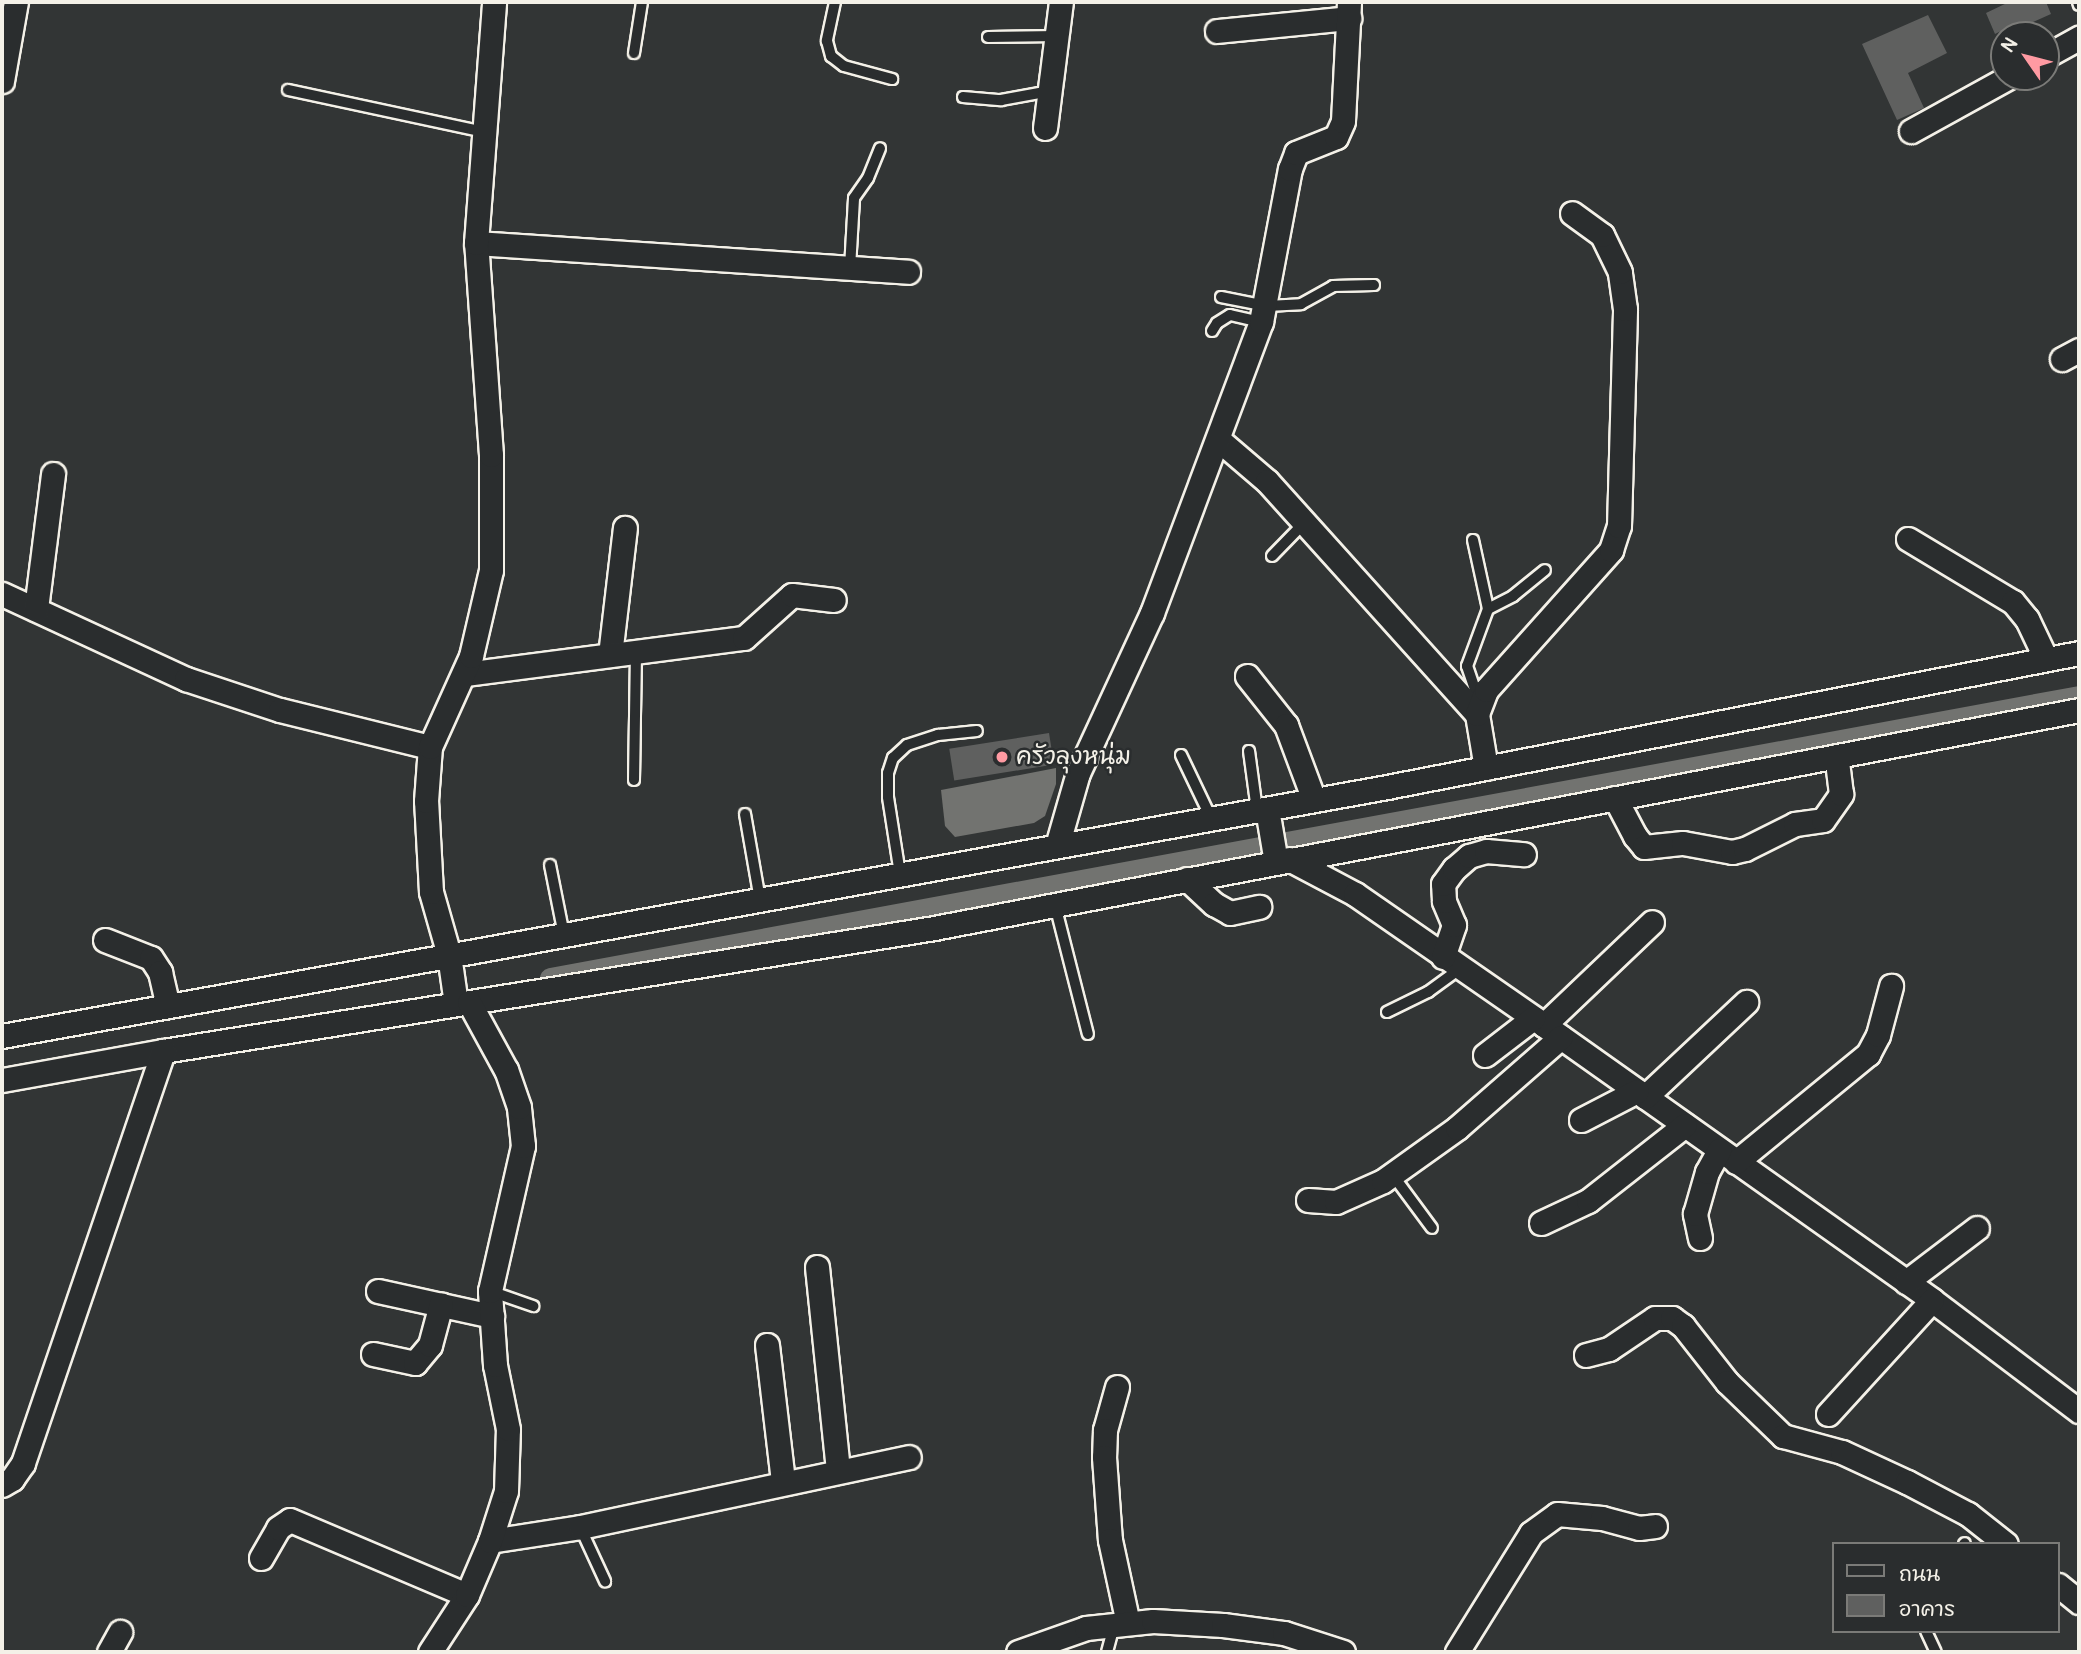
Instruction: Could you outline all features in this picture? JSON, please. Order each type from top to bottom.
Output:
[{"type":"street","points":[[430,1652],[467,1595],[490,1541],[506,1491],[508,1429],[495,1365],[490,1291],[523,1146],[519,1107],[506,1070],[460,1001],[431,892],[426,802],[430,747],[465,674],[491,570],[491,455],[476,243],[494,2]]},
{"type":"street","points":[[1045,128],[1061,2]]},
{"type":"street","points":[[2,81],[11,10]]},
{"type":"street","points":[[1057,846],[1079,773],[1152,612],[1219,440],[1264,314],[1287,182],[1296,153],[1336,137],[1343,121],[1349,10],[1217,31]]},
{"type":"street","points":[[2060,48],[2079,38]]},
{"type":"street","points":[[1910,131],[1990,87]]},
{"type":"street","points":[[1486,768],[1479,708],[1493,680],[1611,550],[1619,526],[1625,309],[1620,272],[1602,235],[1572,213]]},
{"type":"street","points":[[476,243],[908,272]]},
{"type":"street","points":[[1219,440],[1267,481],[1303,524],[1479,708]]},
{"type":"street","points":[[36,609],[53,474]]},
{"type":"street","points":[[610,655],[625,528]]},
{"type":"street","points":[[1908,539],[2013,602],[2027,619],[2046,659]]},
{"type":"street","points":[[2,594],[186,679],[280,710],[430,747]]},
{"type":"street","points":[[465,674],[744,638],[792,595],[834,600]]},
{"type":"street","points":[[2,1036],[449,960],[564,935],[1212,818],[1264,814],[1314,800],[2079,653]]},
{"type":"street","points":[[1247,676],[1286,725],[1314,800]]},
{"type":"street","points":[[2,1080],[460,1001],[920,930],[1187,879],[1280,856],[1615,798],[2079,710]]},
{"type":"street","points":[[1615,798],[1634,836],[1644,847],[1683,843],[1732,852],[1745,849],[1795,824],[1823,820],[1841,794],[1836,756]]},
{"type":"street","points":[[1264,814],[1280,856],[1355,894],[1932,1300],[2079,1411]]},
{"type":"street","points":[[1452,963],[1454,926],[1444,901],[1443,884],[1454,869],[1469,856],[1486,851],[1524,855]]},
{"type":"street","points":[[1187,879],[1214,904],[1230,913],[1259,907]]},
{"type":"street","points":[[1308,1200],[1336,1202],[1358,1194],[1392,1174],[1457,1128],[1546,1027],[1652,922]]},
{"type":"street","points":[[105,940],[151,958],[160,972],[168,1006]]},
{"type":"street","points":[[1700,1237],[1695,1214],[1707,1172],[1868,1054],[1878,1035],[1891,986]]},
{"type":"street","points":[[1581,1120],[1641,1094],[1746,1002]]},
{"type":"street","points":[[1485,1055],[1546,1027]]},
{"type":"street","points":[[2,1485],[12,1479],[23,1463],[163,1051]]},
{"type":"street","points":[[1541,1223],[1588,1201],[1685,1125]]},
{"type":"street","points":[[1906,1282],[1977,1228]]},
{"type":"street","points":[[817,1267],[838,1471]]},
{"type":"street","points":[[379,1291],[492,1315]]},
{"type":"street","points":[[1828,1414],[1932,1300]]},
{"type":"street","points":[[373,1354],[415,1363],[430,1345],[441,1304]]},
{"type":"street","points":[[1586,1354],[1609,1349],[1655,1318],[1672,1318],[1682,1326],[1727,1382],[1783,1436],[1842,1452],[1907,1482],[1968,1514],[2004,1542]]},
{"type":"street","points":[[767,1345],[783,1482]]},
{"type":"street","points":[[1117,1387],[1105,1430],[1104,1457],[1110,1540],[1121,1624]]},
{"type":"street","points":[[490,1541],[580,1527],[909,1457]]},
{"type":"street","points":[[1457,1652],[1531,1533],[1557,1514],[1602,1518],[1639,1528],[1654,1527]]},
{"type":"street","points":[[261,1558],[278,1528],[290,1520],[467,1595]]},
{"type":"street","points":[[2060,1587],[2079,1602]]},
{"type":"street","points":[[1018,1652],[1086,1628],[1153,1621],[1223,1625],[1284,1633],[1343,1652]]},
{"type":"lane","points":[[634,53],[642,2]]},
{"type":"lane","points":[[835,2],[827,41],[831,56],[844,66],[892,79]]},
{"type":"lane","points":[[988,37],[1057,36]]},
{"type":"lane","points":[[288,90],[484,132]]},
{"type":"lane","points":[[963,97],[1002,100],[1050,91]]},
{"type":"lane","points":[[850,268],[854,198],[868,178],[880,148]]},
{"type":"lane","points":[[1212,331],[1217,323],[1230,315],[1264,314],[1301,304],[1333,286],[1374,285]]},
{"type":"lane","points":[[1221,297],[1264,314]]},
{"type":"lane","points":[[1272,556],[1303,524]]},
{"type":"lane","points":[[1473,540],[1488,608],[1467,666],[1479,708]]},
{"type":"lane","points":[[1488,608],[1513,596],[1545,570]]},
{"type":"lane","points":[[634,780],[636,653]]},
{"type":"lane","points":[[900,874],[888,797],[888,773],[894,758],[907,745],[937,735],[977,731]]},
{"type":"lane","points":[[1249,751],[1264,814]]},
{"type":"lane","points":[[1181,755],[1212,818]]},
{"type":"lane","points":[[745,814],[760,900]]},
{"type":"lane","points":[[550,865],[564,935]]},
{"type":"lane","points":[[1055,905],[1088,1034]]},
{"type":"lane","points":[[1387,1012],[1428,992],[1452,963]]},
{"type":"lane","points":[[1392,1174],[1432,1228]]},
{"type":"lane","points":[[490,1291],[533,1306]]},
{"type":"lane","points":[[580,1527],[605,1581]]},
{"type":"lane","points":[[1107,1652],[1121,1624]]},
{"type":"lane","points":[[1927,1633],[1936,1652]]},
{"type":"shaded area","points":[[1056,768],[1056,784],[1045,816],[1034,823],[955,837],[945,826],[941,790]]},
{"type":"building","points":[[2009,2],[2046,2],[2051,14],[2035,21],[1990,22],[1986,13]]},
{"type":"building","points":[[1928,15],[1947,53],[1908,73],[1924,108],[1897,120],[1862,44]]},
{"type":"building","name":"ครัวลุงหนุ่ม","points":[[1049,733],[1054,765],[954,780],[949,749]]},
{"type":"waterway","points":[[550,978],[2079,696]]},
{"type":"place","name":"ครัวลุงหนุ่ม","points":[[1002,757]]}]
